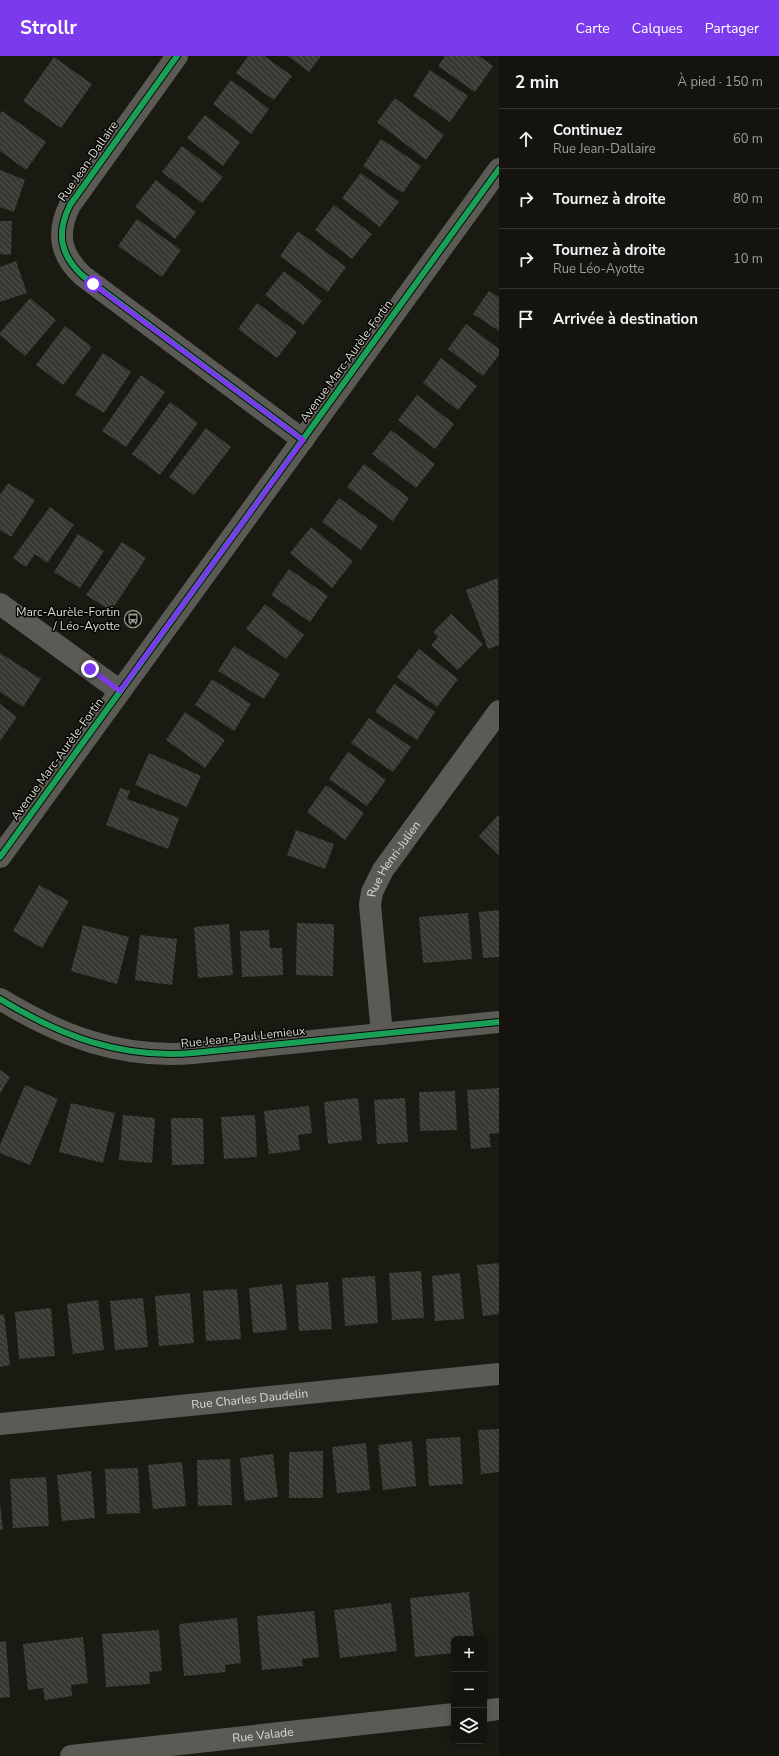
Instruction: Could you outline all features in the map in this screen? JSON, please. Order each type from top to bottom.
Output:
[{"type":"street","name":"Rue Jean-Dallaire","points":[[177,56],[70,205],[62,227],[63,245],[70,262],[83,276],[303,440]]},
{"type":"street","name":"Avenue Marc-Aurèle-Fortin","points":[[0,857],[303,440],[495,182]]},
{"type":"street","points":[[0,604],[120,691]]},
{"type":"street","name":"Rue Henri-Julien","points":[[382,1034],[370,914],[372,892],[383,870],[499,711]]},
{"type":"street","name":"Rue Jean-Paul Lemieux","points":[[0,1000],[38,1022],[64,1033],[112,1048],[144,1053],[178,1055],[499,1022]]},
{"type":"street","name":"Rue Charles Daudelin","points":[[0,1424],[499,1374]]},
{"type":"street","points":[[487,1711],[499,1709]]},
{"type":"street","name":"Rue Valade","points":[[72,1756],[451,1714]]},
{"type":"building","points":[[248,56],[264,56],[292,76],[274,100],[236,73]]},
{"type":"building","points":[[288,56],[321,56],[309,72]]},
{"type":"building","points":[[445,56],[479,56],[493,66],[475,92],[438,66]]},
{"type":"building","points":[[54,57],[92,84],[61,128],[23,101]]},
{"type":"building","points":[[430,70],[468,96],[450,122],[413,96]]},
{"type":"building","points":[[231,80],[269,109],[251,134],[213,104]]},
{"type":"building","points":[[395,98],[444,135],[426,160],[377,122]]},
{"type":"building","points":[[2,111],[46,142],[26,170],[0,151],[0,114]]},
{"type":"building","points":[[205,115],[240,142],[223,166],[187,138]]},
{"type":"building","points":[[381,139],[421,166],[403,193],[363,166]]},
{"type":"building","points":[[182,146],[223,177],[202,203],[162,172]]},
{"type":"building","points":[[0,170],[25,180],[14,212],[0,207]]},
{"type":"building","points":[[361,173],[399,202],[380,227],[342,198]]},
{"type":"building","points":[[156,180],[196,212],[175,239],[135,207]]},
{"type":"building","points":[[334,205],[372,234],[352,259],[315,230]]},
{"type":"building","points":[[137,219],[181,250],[162,277],[118,246]]},
{"type":"building","points":[[0,221],[12,221],[11,255],[0,254]]},
{"type":"building","points":[[298,231],[346,267],[328,292],[280,256]]},
{"type":"building","points":[[16,261],[27,293],[0,302],[0,267]]},
{"type":"building","points":[[284,271],[322,301],[303,325],[265,295]]},
{"type":"building","points":[[489,291],[499,297],[499,331],[473,314]]},
{"type":"building","points":[[30,298],[56,320],[25,356],[0,335],[0,333]]},
{"type":"building","points":[[257,303],[297,332],[277,358],[238,329]]},
{"type":"building","points":[[466,324],[499,349],[499,355],[483,376],[448,349]]},
{"type":"building","points":[[65,326],[92,347],[63,385],[36,365]]},
{"type":"building","points":[[103,353],[131,372],[104,413],[75,395]]},
{"type":"building","points":[[441,358],[477,386],[458,410],[423,383]]},
{"type":"building","points":[[141,375],[165,392],[126,447],[102,431]]},
{"type":"building","points":[[417,395],[454,424],[435,449],[398,420]]},
{"type":"building","points":[[170,402],[198,423],[160,475],[132,454]]},
{"type":"building","points":[[206,428],[231,447],[194,495],[169,477]]},
{"type":"building","points":[[391,430],[435,464],[416,488],[372,454]]},
{"type":"building","points":[[364,464],[409,498],[393,521],[347,487]]},
{"type":"building","points":[[8,483],[35,500],[11,537],[0,530],[0,495]]},
{"type":"building","points":[[339,498],[378,526],[361,550],[322,522]]},
{"type":"building","points":[[50,507],[74,525],[47,563],[35,554],[26,567],[13,558]]},
{"type":"building","points":[[311,527],[353,561],[332,588],[290,553]]},
{"type":"building","points":[[78,534],[104,551],[80,588],[54,572]]},
{"type":"building","points":[[122,542],[146,558],[111,611],[86,595]]},
{"type":"building","points":[[289,569],[328,596],[310,622],[271,595]]},
{"type":"building","points":[[498,578],[499,645],[488,649],[466,590]]},
{"type":"building","points":[[265,604],[304,635],[286,659],[246,629]]},
{"type":"building","points":[[451,614],[483,644],[458,670],[431,645],[438,637],[433,632]]},
{"type":"building","points":[[234,646],[280,674],[264,699],[218,671]]},
{"type":"building","points":[[419,649],[458,679],[437,707],[397,677]]},
{"type":"building","points":[[0,653],[41,679],[23,707],[0,692]]},
{"type":"building","points":[[212,679],[251,704],[234,731],[195,705]]},
{"type":"building","points":[[394,684],[435,712],[417,740],[375,712]]},
{"type":"building","points":[[0,704],[17,717],[0,741]]},
{"type":"building","points":[[185,712],[225,740],[205,768],[166,740]]},
{"type":"building","points":[[369,718],[411,747],[393,772],[351,743]]},
{"type":"building","points":[[348,752],[386,780],[367,806],[329,779]]},
{"type":"building","points":[[149,753],[201,776],[187,807],[135,785]]},
{"type":"building","points":[[326,785],[364,813],[345,840],[307,812]]},
{"type":"building","points":[[120,788],[130,791],[127,799],[179,818],[168,849],[106,825]]},
{"type":"building","points":[[498,815],[499,816],[499,855],[479,836]]},
{"type":"building","points":[[296,830],[334,844],[325,869],[287,855]]},
{"type":"building","points":[[39,885],[69,901],[42,948],[13,931]]},
{"type":"building","points":[[499,910],[499,957],[483,958],[479,912]]},
{"type":"building","points":[[468,913],[472,959],[423,963],[419,917]]},
{"type":"building","points":[[297,923],[334,924],[333,976],[296,975]]},
{"type":"building","points":[[229,924],[233,975],[198,978],[194,927]]},
{"type":"building","points":[[83,925],[129,937],[117,984],[71,971]]},
{"type":"building","points":[[269,930],[270,948],[282,948],[283,975],[242,977],[240,931]]},
{"type":"building","points":[[140,935],[177,939],[172,985],[135,980]]},
{"type":"building","points":[[0,1070],[10,1077],[0,1094]]},
{"type":"building","points":[[25,1085],[58,1099],[30,1165],[0,1153],[0,1145]]},
{"type":"building","points":[[499,1088],[499,1133],[489,1134],[491,1147],[471,1149],[467,1090]]},
{"type":"building","points":[[455,1091],[457,1130],[420,1131],[419,1092]]},
{"type":"building","points":[[358,1098],[362,1140],[328,1144],[324,1102]]},
{"type":"building","points":[[405,1098],[408,1142],[377,1144],[374,1100]]},
{"type":"building","points":[[71,1103],[115,1113],[103,1163],[59,1152]]},
{"type":"building","points":[[309,1106],[312,1133],[298,1135],[300,1150],[269,1154],[264,1111]]},
{"type":"building","points":[[123,1115],[155,1118],[152,1163],[119,1160]]},
{"type":"building","points":[[255,1115],[257,1157],[224,1159],[221,1117]]},
{"type":"building","points":[[171,1118],[203,1118],[204,1164],[172,1165]]},
{"type":"building","points":[[499,1263],[499,1314],[483,1316],[477,1265]]},
{"type":"building","points":[[421,1271],[424,1318],[392,1320],[389,1273]]},
{"type":"building","points":[[460,1273],[464,1319],[435,1321],[432,1276]]},
{"type":"building","points":[[375,1276],[378,1323],[345,1326],[342,1278]]},
{"type":"building","points":[[328,1282],[332,1329],[299,1331],[296,1285]]},
{"type":"building","points":[[282,1284],[287,1330],[253,1333],[249,1288]]},
{"type":"building","points":[[237,1289],[241,1339],[206,1341],[203,1291]]},
{"type":"building","points":[[190,1293],[194,1343],[159,1346],[155,1296]]},
{"type":"building","points":[[143,1298],[148,1347],[115,1350],[110,1301]]},
{"type":"building","points":[[98,1300],[104,1350],[73,1354],[67,1304]]},
{"type":"building","points":[[51,1308],[55,1356],[19,1359],[15,1312]]},
{"type":"building","points":[[4,1314],[10,1365],[0,1367],[0,1315]]},
{"type":"building","points":[[499,1429],[499,1472],[481,1474],[478,1430]]},
{"type":"building","points":[[460,1437],[463,1484],[429,1486],[426,1439]]},
{"type":"building","points":[[412,1441],[416,1486],[383,1490],[378,1445]]},
{"type":"building","points":[[366,1443],[370,1490],[337,1493],[332,1447]]},
{"type":"building","points":[[323,1451],[323,1498],[289,1498],[289,1452]]},
{"type":"building","points":[[273,1454],[278,1497],[245,1501],[240,1458]]},
{"type":"building","points":[[230,1459],[232,1505],[198,1506],[197,1460]]},
{"type":"building","points":[[182,1462],[186,1506],[153,1509],[148,1465]]},
{"type":"building","points":[[138,1468],[140,1513],[107,1514],[105,1469]]},
{"type":"building","points":[[91,1471],[95,1518],[62,1521],[57,1475]]},
{"type":"building","points":[[46,1477],[49,1526],[13,1528],[10,1479]]},
{"type":"building","points":[[0,1503],[3,1529],[0,1530]]},
{"type":"building","points":[[469,1592],[474,1636],[451,1636],[451,1653],[415,1657],[410,1598]]},
{"type":"building","points":[[391,1603],[397,1651],[340,1658],[334,1610]]},
{"type":"building","points":[[314,1611],[319,1657],[302,1659],[303,1666],[262,1670],[257,1616]]},
{"type":"building","points":[[237,1618],[241,1663],[225,1665],[226,1672],[184,1676],[179,1624]]},
{"type":"building","points":[[159,1630],[162,1671],[149,1672],[150,1684],[106,1687],[102,1634]]},
{"type":"building","points":[[83,1637],[88,1683],[71,1685],[72,1696],[45,1700],[43,1688],[28,1690],[23,1644]]},
{"type":"building","points":[[6,1641],[10,1697],[0,1698],[0,1642]]},
{"type":"cycle path","points":[[177,56],[70,205],[63,225],[62,234],[65,252],[69,260],[83,276],[303,440]]},
{"type":"cycle path","points":[[0,857],[499,169]]},
{"type":"cycle path","points":[[0,999],[46,1024],[92,1042],[116,1048],[166,1054],[193,1053],[499,1022]]},
{"type":"place","name":"Marc-Aurèle-Fortin / Léo-Ayotte","points":[[133,619]]},
{"type":"route","points":[[90,669],[120,691],[303,440],[93,284]]}]
